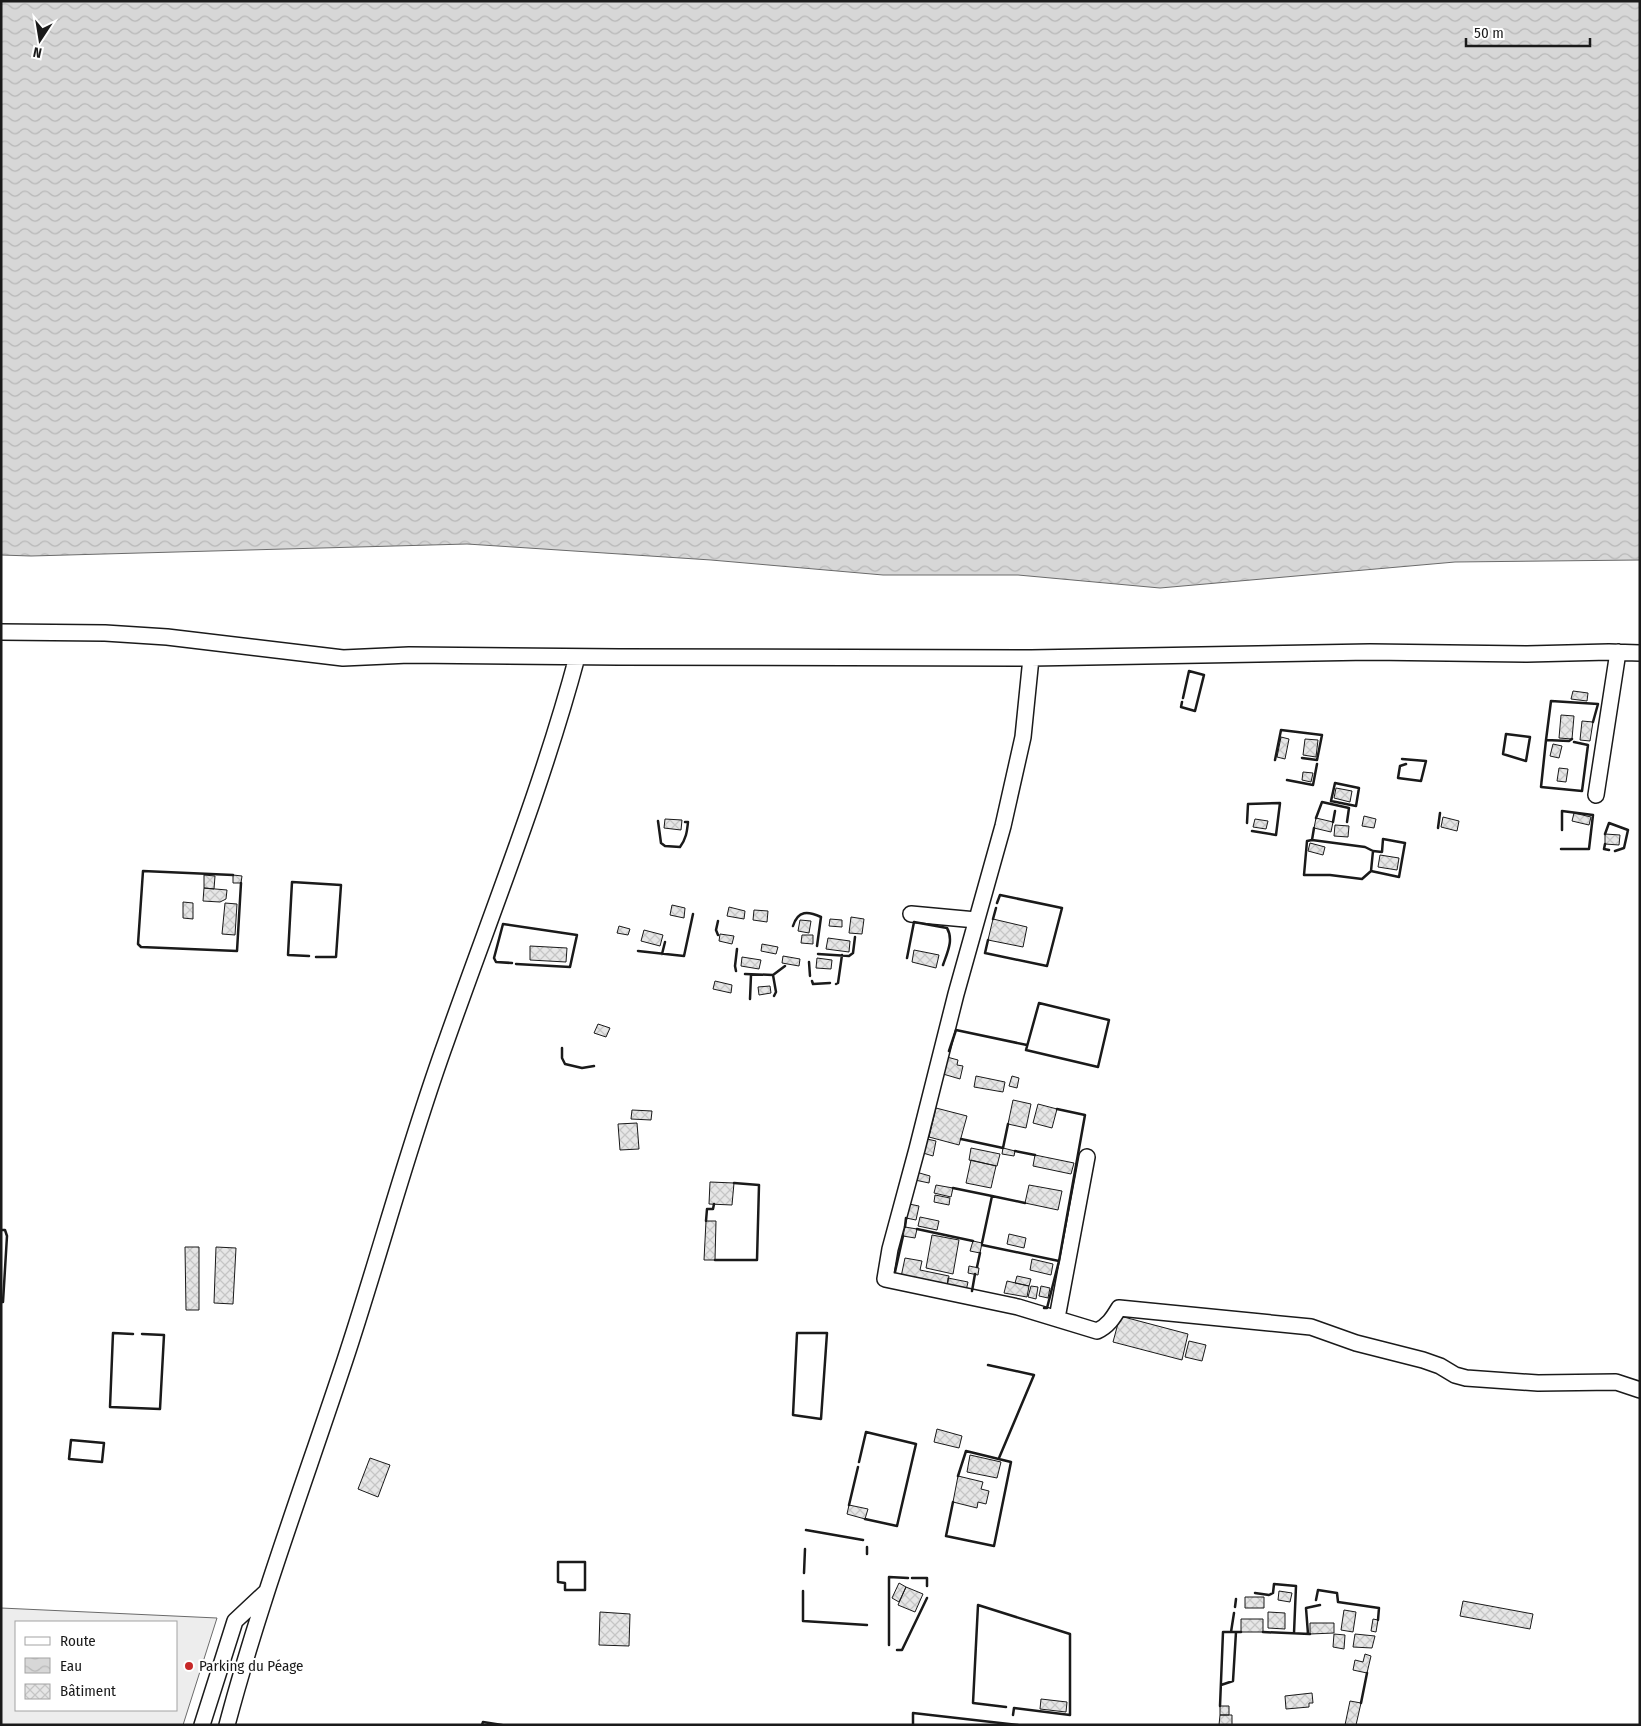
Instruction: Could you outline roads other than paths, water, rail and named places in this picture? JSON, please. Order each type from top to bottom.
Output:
[{"type":"street","points":[[1,632],[167,637],[343,658],[409,655],[1031,658],[1370,652],[1640,653]]},
{"type":"street","points":[[1596,794],[1618,652]]},
{"type":"street","points":[[227,1725],[238,1682],[267,1591],[347,1356],[404,1165],[444,1045],[523,828],[549,751],[577,657]]},
{"type":"street","points":[[1031,658],[1026,717],[1020,754],[998,846],[976,920],[890,1249],[885,1279],[1008,1305],[1097,1331],[1104,1328],[1111,1321],[1119,1308],[1311,1327],[1356,1342],[1423,1360],[1466,1378],[1538,1383],[1616,1382],[1640,1390]]},
{"type":"street","points":[[911,914],[976,920]]},
{"type":"street","points":[[1057,1318],[1087,1158]]},
{"type":"street","points":[[202,1725],[235,1621],[267,1591]]},
{"type":"water","points":[[1,1],[1640,1],[1640,560],[1455,562],[1160,588],[1018,575],[883,575],[711,560],[467,544],[31,556],[1,555]]},
{"type":"place","name":"Parking du Péage","points":[[189,1666]]}]
